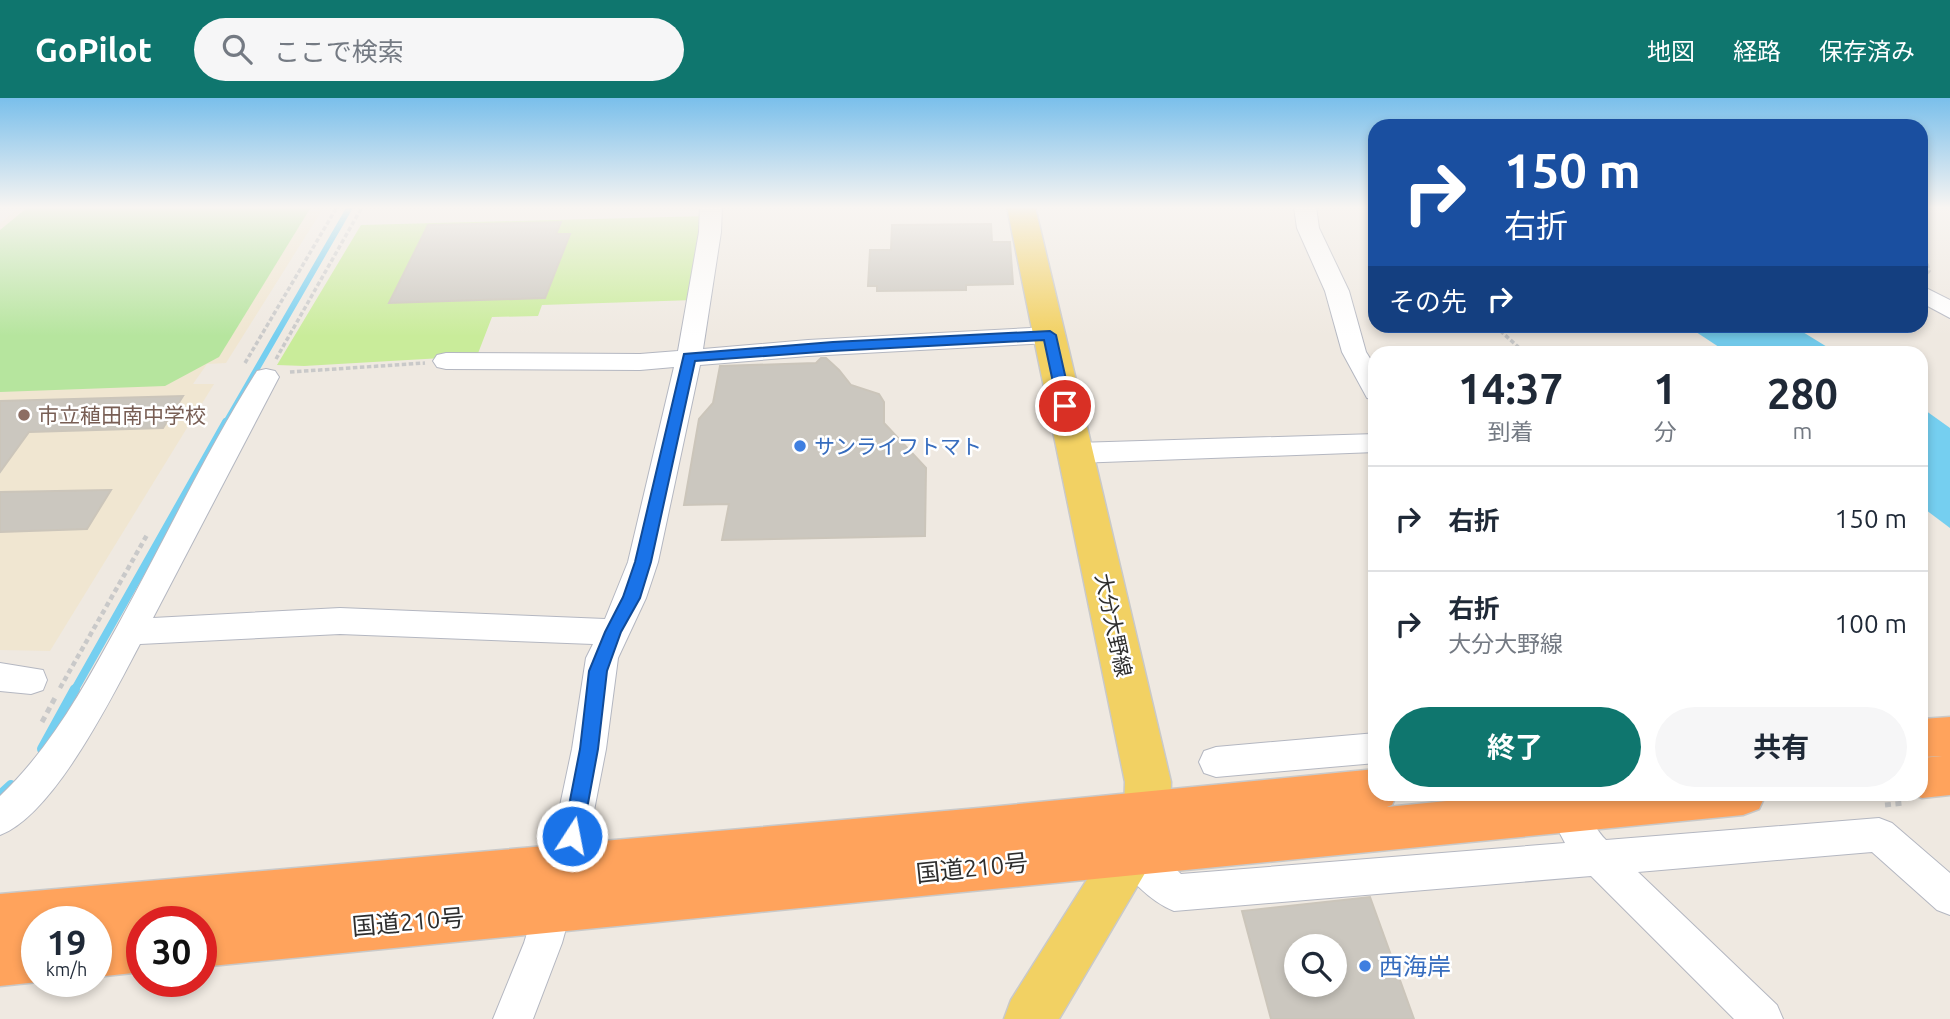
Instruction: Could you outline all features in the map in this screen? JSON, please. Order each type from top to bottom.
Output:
[{"type":"highway","points":[[1928,767],[1940,746]]},
{"type":"highway","name":"国道210号","points":[[1139,832],[1368,791]]},
{"type":"highway","name":"国道210号","points":[[0,918],[560,888],[1139,832],[1566,811],[1671,801]]},
{"type":"highway","name":"国道210号","points":[[217,940],[560,888]]},
{"type":"highway","points":[[0,961],[21,959]]},
{"type":"main road","name":"大分大野線","points":[[1031,250],[1148,782],[1139,832]]},
{"type":"main road","points":[[1030,1019],[1139,832]]},
{"type":"street","points":[[513,1019],[560,888],[589,749],[598,671],[613,632],[631,598],[643,562],[689,358],[707,250]]},
{"type":"street","points":[[1318,250],[1337,291],[1354,352],[1368,377]]},
{"type":"street","points":[[1928,296],[1950,311]]},
{"type":"street","points":[[446,361],[640,362],[869,344],[1050,335]]},
{"type":"street","points":[[0,819],[44,775],[59,754],[130,632],[274,370]]},
{"type":"street","points":[[1076,453],[1368,443]]},
{"type":"street","points":[[130,632],[340,621],[613,632]]},
{"type":"street","points":[[1216,762],[1368,749]]},
{"type":"street","points":[[1566,811],[1584,843],[1598,859],[1763,1019]]},
{"type":"street","points":[[1139,832],[1174,893],[1879,835],[1950,897]]},
{"type":"path","points":[[274,370],[339,250]]},
{"type":"path","points":[[1503,333],[1517,346]]},
{"type":"path","points":[[274,370],[446,361]]},
{"type":"shaded area","points":[[0,250],[297,250],[226,363],[207,364],[193,384],[214,384],[50,651],[0,650]]},
{"type":"green space","points":[[0,250],[285,250],[219,357],[165,386],[0,392]]},
{"type":"green space","points":[[346,250],[702,250],[694,300],[542,305],[538,316],[492,317],[477,356],[304,366],[277,365]]},
{"type":"water","points":[[1698,333],[1804,333],[1826,346],[1717,346]]},
{"type":"water","points":[[1928,412],[1950,428],[1950,528],[1928,512]]},
{"type":"building","points":[[416,250],[564,250],[545,298],[389,303]]},
{"type":"building","points":[[870,250],[1011,250],[1013,284],[966,285],[966,290],[877,291],[877,286],[868,286]]},
{"type":"building","name":"サンライフトマト","points":[[821,358],[826,358],[851,385],[879,394],[884,402],[884,423],[926,468],[925,536],[722,540],[729,504],[684,505],[699,419],[713,403],[720,366],[816,363]]},
{"type":"building","points":[[183,396],[163,428],[29,432],[0,472],[0,401]]},
{"type":"building","points":[[111,490],[87,529],[0,532],[0,492]]},
{"type":"building","name":"西海岸","points":[[1370,897],[1414,1019],[1271,1019],[1242,911]]},
{"type":"waterway","points":[[225,424],[325,250]]},
{"type":"waterway","points":[[74,691],[226,422]]},
{"type":"waterway","points":[[42,749],[75,689]]},
{"type":"waterway","points":[[0,795],[11,785]]},
{"type":"place","name":"市立稙田南中学校","points":[[24,415]]},
{"type":"place","name":"サンライフトマト","points":[[800,446]]},
{"type":"place","name":"西海岸","points":[[1365,966]]},
{"type":"route","points":[[572,836],[589,749],[598,671],[613,632],[628,606],[643,562],[689,358],[833,346],[1050,335],[1065,406]]}]
